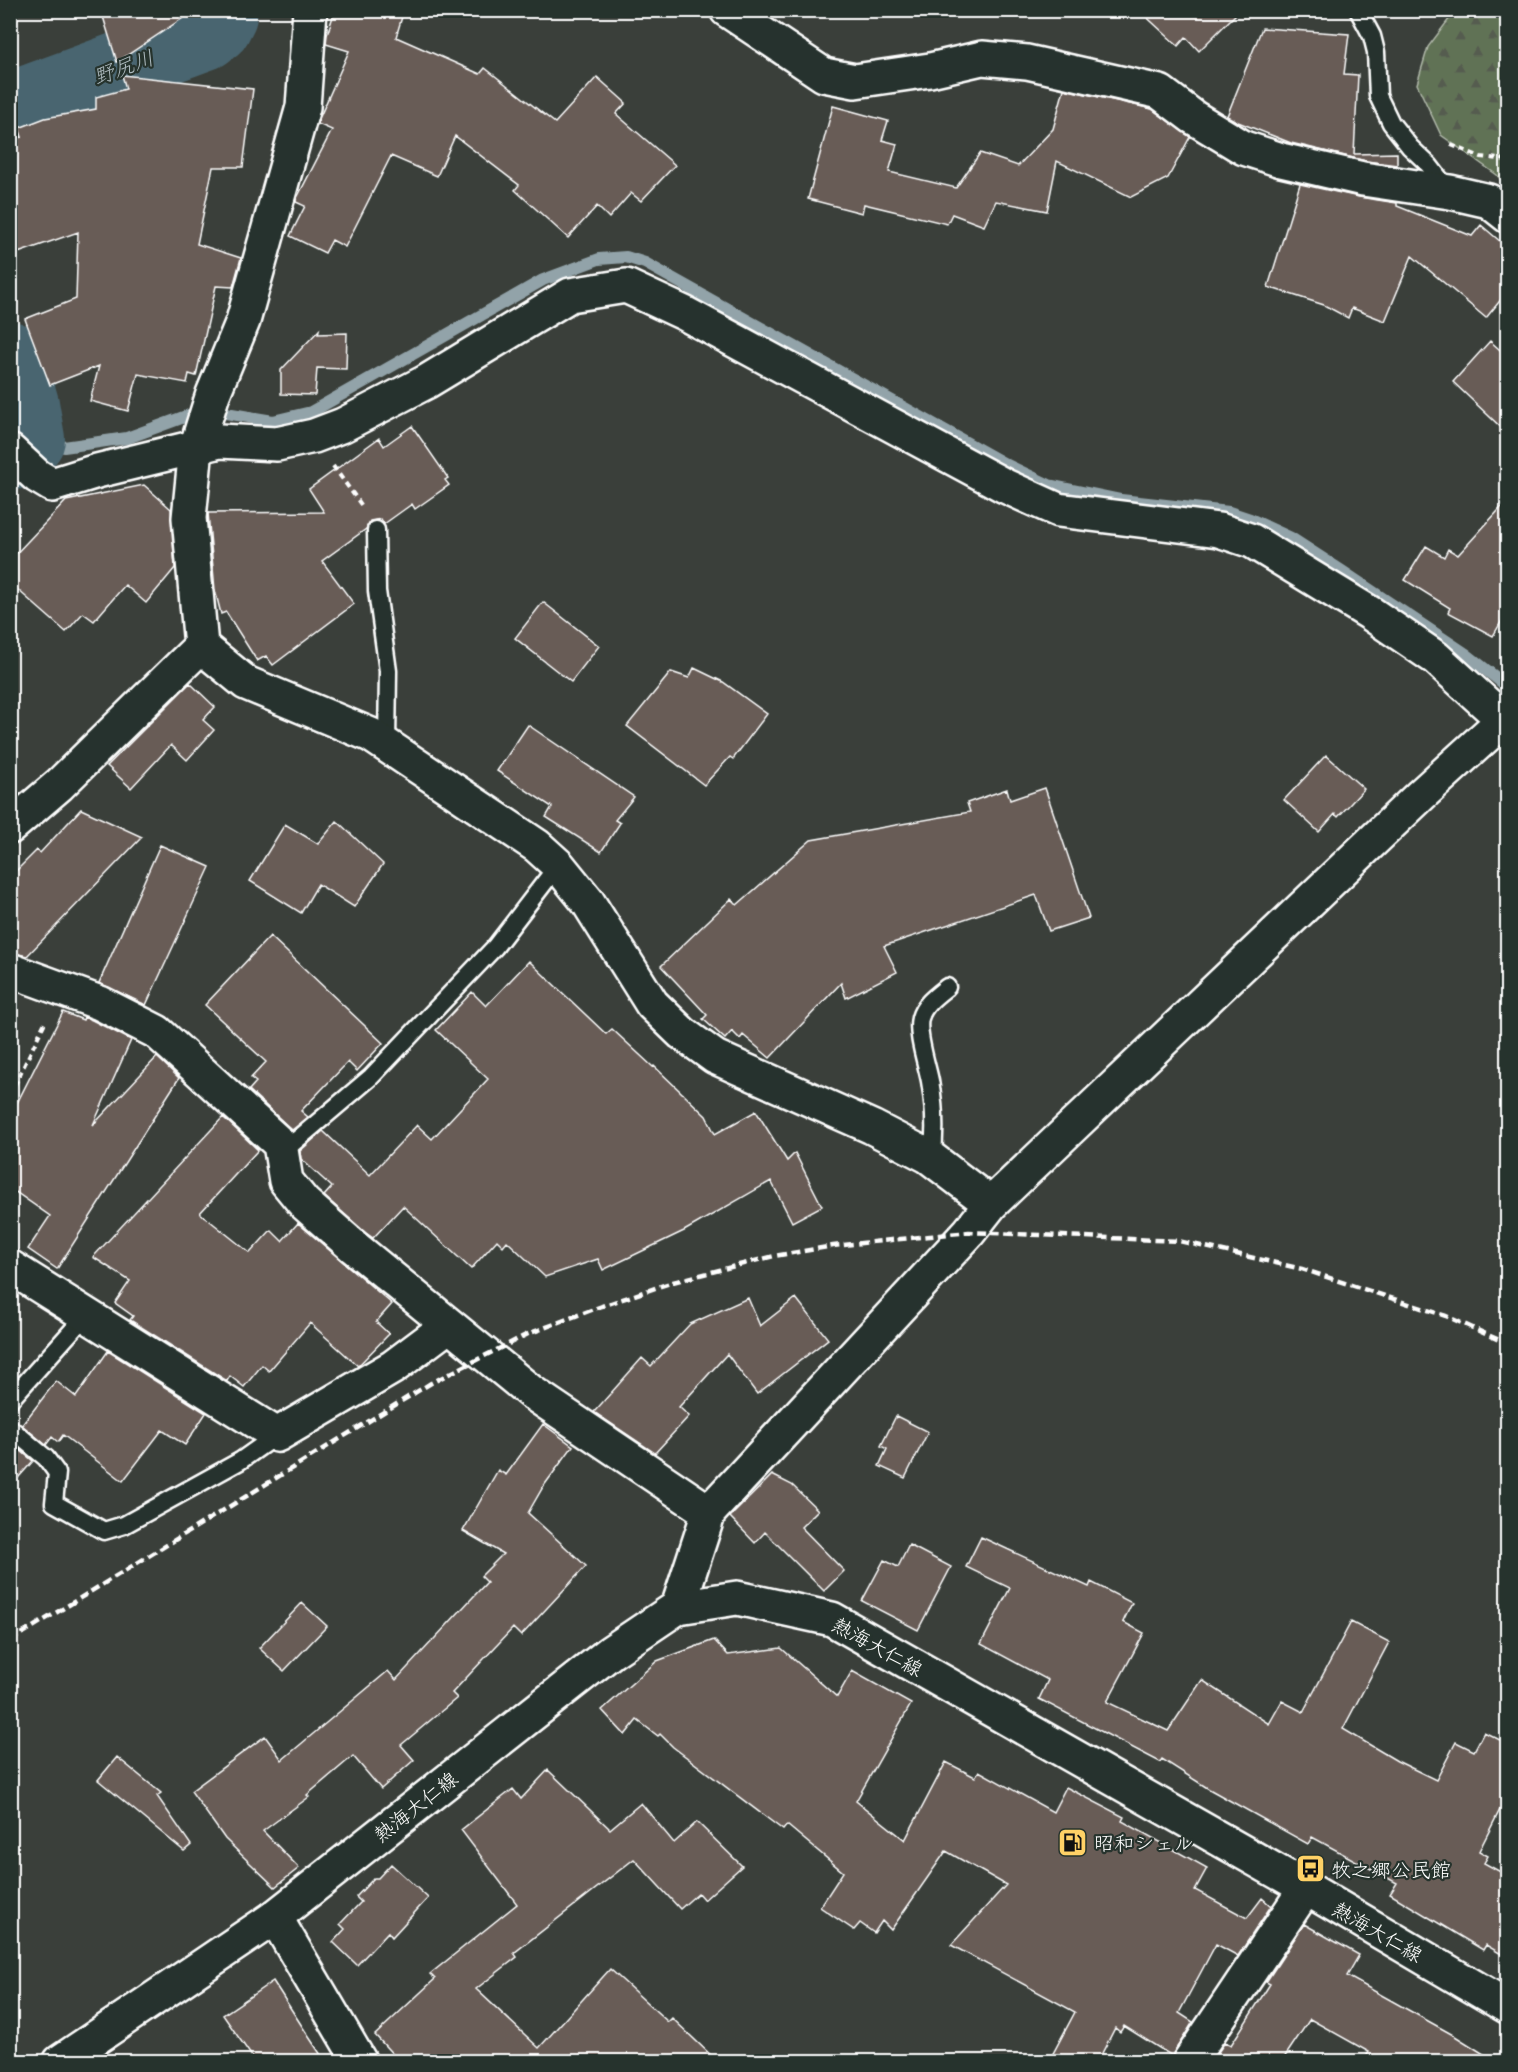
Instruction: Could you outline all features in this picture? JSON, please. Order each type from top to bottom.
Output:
[{"type":"street","points":[[310,10],[303,107],[243,321],[213,394],[199,440],[189,518],[201,646],[246,683],[371,735],[537,846],[558,865],[588,902],[652,1004],[682,1033],[715,1057],[872,1127],[932,1159],[991,1204]]},
{"type":"street","points":[[727,10],[824,75],[855,81],[930,70],[982,58],[1027,62],[1160,92],[1193,117],[1244,148],[1281,160],[1363,179],[1450,192],[1489,201],[1508,216]]},
{"type":"street","points":[[10,451],[37,476],[52,485],[199,440],[277,444],[314,436],[343,425],[426,382],[570,295],[626,286],[684,314],[1005,486],[1058,510],[1219,530],[1252,540],[1370,613],[1436,658],[1506,718],[991,1204],[969,1232],[710,1512],[678,1607]]},
{"type":"street","points":[[10,827],[60,785],[201,646]]},
{"type":"street","points":[[10,970],[100,1003],[157,1032],[280,1144],[286,1181],[304,1203],[531,1392],[710,1512]]},
{"type":"street","points":[[10,1267],[278,1435],[393,1367],[449,1325]]},
{"type":"street","name":"熱海大仁線","points":[[60,2061],[275,1917],[611,1652],[678,1607],[737,1598],[832,1618],[1306,1888],[1508,2007]]},
{"type":"street","points":[[1189,2061],[1306,1888]]},
{"type":"street","points":[[275,1917],[360,2061]]},
{"type":"lane","points":[[1358,10],[1372,36],[1376,52],[1378,96],[1391,123],[1450,192]]},
{"type":"lane","points":[[376,530],[376,591],[388,671],[387,745]]},
{"type":"lane","points":[[281,1148],[299,1138],[371,1077],[495,947],[558,865]]},
{"type":"lane","points":[[932,1159],[936,1132],[919,1020],[924,1009],[947,987]]},
{"type":"lane","points":[[10,1400],[86,1315]]},
{"type":"lane","points":[[10,1428],[46,1458],[57,1473],[54,1503],[104,1531],[134,1520],[240,1461],[278,1435]]},
{"type":"path","points":[[314,436],[374,521],[376,530]]},
{"type":"path","points":[[10,1095],[48,1016],[56,987]]},
{"type":"green space","points":[[1456,10],[1507,11],[1507,187],[1497,175],[1441,135],[1417,84],[1428,47]]},
{"type":"building","points":[[101,10],[195,10],[117,62]]},
{"type":"building","points":[[335,10],[404,10],[396,37],[480,74],[485,68],[555,123],[597,77],[626,103],[616,114],[675,165],[641,201],[631,193],[609,218],[597,206],[568,238],[515,190],[519,185],[455,136],[437,176],[391,156],[345,247],[332,240],[325,253],[290,236],[305,206],[296,200],[332,130],[318,124],[319,119],[349,51],[326,44]]},
{"type":"building","points":[[1139,10],[1240,10],[1199,51],[1186,37],[1178,46]]},
{"type":"building","points":[[1262,28],[1349,34],[1344,74],[1358,75],[1354,154],[1397,153],[1397,165],[1366,161],[1291,143],[1227,116]]},
{"type":"building","points":[[122,75],[253,89],[243,167],[213,167],[197,244],[241,258],[233,287],[216,286],[196,376],[189,374],[187,383],[138,374],[128,411],[90,401],[99,366],[50,385],[25,319],[76,299],[78,232],[18,253],[10,230],[10,141],[22,137],[19,128],[45,118],[96,109],[96,97],[126,89]]},
{"type":"building","points":[[1064,89],[1152,109],[1190,137],[1168,178],[1131,197],[1057,161],[1047,211],[996,201],[984,226],[952,214],[947,224],[864,204],[862,213],[808,199],[833,106],[888,121],[882,140],[897,144],[889,172],[956,188],[980,153],[1018,166],[1053,129]]},
{"type":"building","points":[[1300,184],[1397,203],[1397,206],[1472,236],[1481,225],[1508,248],[1508,291],[1486,318],[1412,256],[1385,321],[1352,308],[1348,318],[1324,305],[1268,287]]},
{"type":"building","points":[[319,330],[318,334],[347,333],[346,369],[317,368],[315,395],[281,394],[281,370]]},
{"type":"building","points":[[1490,341],[1508,357],[1508,434],[1453,382]]},
{"type":"building","points":[[412,426],[448,478],[445,480],[449,485],[415,509],[412,504],[384,524],[381,519],[370,521],[366,529],[322,561],[354,604],[273,665],[266,656],[257,661],[226,612],[221,614],[215,590],[208,513],[324,512],[309,489],[379,438],[384,446]]},
{"type":"building","points":[[144,485],[171,509],[175,568],[146,603],[125,585],[94,621],[83,613],[66,632],[10,583],[10,560],[66,501]]},
{"type":"building","points":[[1508,500],[1508,610],[1493,636],[1448,612],[1450,608],[1405,580],[1426,546],[1444,557],[1448,549],[1458,555]]},
{"type":"building","points":[[543,602],[599,646],[571,682],[515,638]]},
{"type":"building","points":[[694,668],[723,682],[767,714],[733,759],[730,757],[704,785],[627,726],[671,672],[689,678]]},
{"type":"building","points":[[190,683],[215,707],[203,720],[214,730],[187,760],[171,745],[131,788],[107,766]]},
{"type":"building","points":[[528,725],[634,797],[615,820],[620,823],[601,852],[546,817],[552,807],[497,771]]},
{"type":"building","points":[[1326,755],[1364,789],[1338,817],[1335,814],[1319,832],[1284,800]]},
{"type":"building","points":[[1045,788],[1089,918],[1049,931],[1036,895],[884,946],[897,972],[846,998],[841,983],[770,1058],[743,1035],[740,1039],[732,1031],[725,1039],[703,1019],[707,1015],[661,966],[731,899],[737,905],[811,840],[970,812],[967,803],[1007,789],[1010,800]]},
{"type":"building","points":[[81,809],[142,837],[27,956],[10,952],[10,877],[37,850],[40,853]]},
{"type":"building","points":[[337,821],[383,864],[354,907],[318,884],[301,913],[250,881],[285,824],[318,844]]},
{"type":"building","points":[[160,845],[210,867],[146,1005],[99,983]]},
{"type":"building","points":[[270,936],[383,1043],[357,1071],[348,1062],[301,1111],[308,1117],[292,1130],[249,1090],[256,1082],[251,1078],[266,1062],[205,1005]]},
{"type":"building","points":[[529,961],[606,1034],[612,1029],[654,1066],[706,1116],[715,1134],[756,1111],[787,1161],[795,1153],[822,1206],[792,1222],[771,1181],[684,1231],[603,1270],[598,1259],[545,1277],[507,1241],[503,1246],[497,1240],[471,1269],[403,1206],[373,1238],[366,1233],[324,1196],[332,1187],[301,1159],[300,1151],[323,1131],[370,1175],[417,1125],[432,1139],[488,1079],[436,1030],[472,992],[486,1006]]},
{"type":"building","points":[[63,1012],[83,1020],[84,1017],[92,1020],[131,1040],[93,1125],[157,1057],[179,1078],[57,1269],[28,1249],[50,1216],[10,1188],[10,1117]]},
{"type":"building","points":[[223,1117],[258,1150],[200,1213],[250,1253],[271,1230],[282,1241],[298,1223],[392,1304],[376,1322],[389,1334],[358,1366],[310,1323],[269,1371],[262,1365],[244,1387],[230,1376],[227,1381],[130,1320],[133,1316],[115,1303],[130,1281],[93,1257]]},
{"type":"building","points":[[748,1298],[760,1326],[796,1298],[828,1339],[757,1394],[727,1354],[679,1407],[689,1416],[655,1453],[594,1412],[642,1358],[651,1366],[690,1324]]},
{"type":"building","points":[[108,1351],[206,1413],[185,1445],[162,1430],[123,1481],[63,1435],[58,1442],[52,1437],[46,1445],[22,1425],[56,1381],[76,1397]]},
{"type":"building","points":[[896,1416],[928,1432],[905,1478],[879,1466],[887,1449],[881,1446]]},
{"type":"building","points":[[543,1424],[573,1446],[543,1487],[528,1513],[586,1566],[521,1636],[513,1628],[452,1693],[457,1698],[401,1745],[414,1760],[381,1789],[353,1756],[307,1795],[309,1797],[263,1831],[299,1868],[275,1887],[225,1839],[191,1791],[265,1736],[282,1760],[388,1671],[396,1680],[487,1582],[481,1576],[503,1554],[463,1531],[498,1470],[506,1475]]},
{"type":"building","points":[[10,1442],[33,1461],[10,1487]]},
{"type":"building","points":[[772,1475],[792,1485],[818,1510],[801,1527],[844,1571],[824,1591],[765,1532],[755,1543],[730,1517]]},
{"type":"building","points":[[981,1537],[1089,1587],[1091,1582],[1132,1603],[1123,1622],[1144,1633],[1107,1702],[1168,1731],[1202,1680],[1269,1724],[1282,1701],[1303,1712],[1351,1622],[1389,1642],[1343,1729],[1397,1761],[1436,1780],[1456,1742],[1474,1751],[1484,1732],[1508,1744],[1508,1794],[1479,1851],[1488,1856],[1484,1863],[1508,1876],[1508,1958],[1486,1945],[1483,1950],[1390,1894],[1397,1883],[1312,1837],[1308,1844],[1209,1789],[1162,1759],[1160,1762],[1039,1699],[1048,1680],[981,1644],[1010,1588],[966,1567]]},
{"type":"building","points":[[909,1545],[951,1567],[918,1630],[862,1601],[884,1560],[898,1567]]},
{"type":"building","points":[[302,1603],[327,1626],[284,1671],[259,1648]]},
{"type":"building","points":[[714,1640],[728,1655],[781,1648],[837,1697],[852,1671],[911,1704],[856,1801],[905,1840],[946,1762],[975,1777],[979,1771],[1053,1812],[1066,1787],[1124,1817],[1122,1821],[1207,1868],[1195,1890],[1247,1918],[1262,1898],[1271,1906],[1238,1956],[1216,1944],[1179,2013],[1193,2022],[1172,2056],[1124,2026],[1120,2032],[1115,2028],[1098,2061],[1049,2061],[1075,2012],[951,1945],[1006,1885],[946,1851],[891,1930],[882,1921],[874,1933],[860,1923],[854,1930],[820,1907],[843,1872],[787,1825],[783,1830],[673,1747],[660,1734],[658,1736],[637,1720],[625,1735],[602,1710],[657,1661]]},
{"type":"building","points":[[117,1757],[161,1793],[157,1796],[191,1845],[184,1851],[98,1780]]},
{"type":"building","points":[[548,1770],[610,1829],[641,1803],[674,1843],[697,1822],[742,1866],[704,1900],[698,1893],[680,1909],[634,1859],[514,1953],[517,1957],[476,1989],[539,2048],[610,1969],[668,2022],[672,2018],[717,2061],[399,2061],[375,2035],[435,1979],[430,1974],[517,1904],[461,1830],[513,1789],[521,1799]]},
{"type":"building","points":[[391,1864],[428,1898],[392,1937],[388,1932],[357,1965],[333,1942],[345,1929],[340,1924],[361,1902],[356,1897]]},
{"type":"building","points":[[1304,1924],[1359,1955],[1347,1976],[1495,2061],[1363,2061],[1369,2052],[1310,2019],[1282,2061],[1212,2061],[1225,2042],[1231,2045],[1270,1984],[1266,1982]]},
{"type":"building","points":[[273,1981],[325,2061],[255,2061],[223,2015]]},
{"type":"waterway","name":"野尻川","points":[[10,107],[206,35],[216,27],[222,15],[220,10]]},
{"type":"waterway","points":[[30,439],[64,447],[127,438],[192,414],[226,413],[273,421],[311,412],[543,280],[599,259],[626,257],[645,263],[1005,464],[1049,485],[1121,500],[1229,512],[1291,538],[1466,654],[1508,687]]},
{"type":"waterway","name":"野尻川","points":[[10,356],[24,404],[30,439],[10,456]]},
{"type":"railway","points":[[10,1641],[431,1383],[528,1334],[673,1282],[774,1256],[833,1246],[969,1232],[1179,1241],[1302,1269],[1446,1316],[1508,1344]]},
{"type":"place","name":"昭和シェル","points":[[1073,1842]]},
{"type":"place","name":"牧之郷公民館","points":[[1310,1869]]}]
